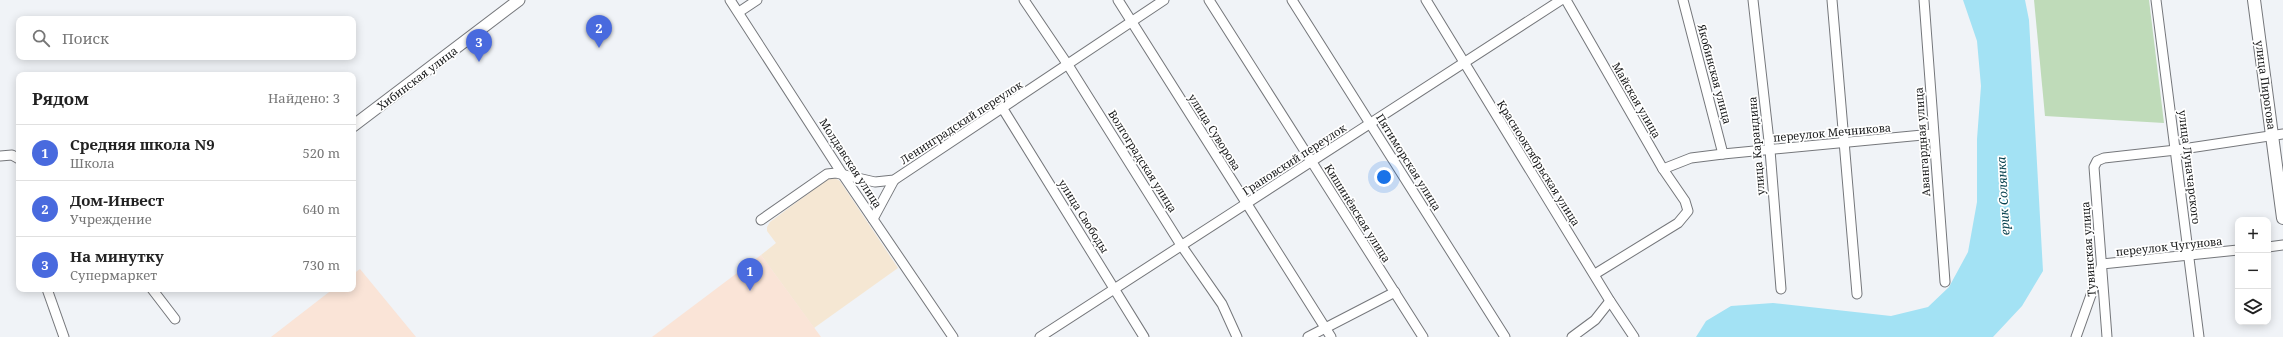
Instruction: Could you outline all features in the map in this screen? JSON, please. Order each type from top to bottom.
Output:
[{"type":"main road","name":"улица Пирогова","points":[[2254,0],[2278,135],[2283,218]]},
{"type":"street","name":"Хибинская улица","points":[[356,124],[518,0]]},
{"type":"street","name":"Молдавская улица","points":[[730,0],[843,175],[952,337]]},
{"type":"street","points":[[739,12],[756,0]]},
{"type":"street","name":"Волгоградская улица","points":[[1024,0],[1068,65],[1181,245],[1222,304],[1237,337]]},
{"type":"street","name":"улица Суворова","points":[[1118,0],[1331,337]]},
{"type":"street","name":"Ленинградский переулок","points":[[761,220],[827,174],[843,175],[859,180],[875,182],[894,180],[1003,109],[1164,0]]},
{"type":"street","name":"Кишинёвская улица","points":[[1209,0],[1423,337]]},
{"type":"street","name":"Пятиморская улица","points":[[1292,0],[1505,337]]},
{"type":"street","name":"Краснооктябрьская улица","points":[[1426,0],[1464,64],[1595,274],[1610,301],[1634,337]]},
{"type":"street","name":"Грановский переулок","points":[[1042,336],[1561,0]]},
{"type":"street","name":"Майская улица","points":[[1566,0],[1663,169],[1685,201],[1688,211],[1678,223],[1595,274]]},
{"type":"street","name":"Якобинская улица","points":[[1683,0],[1723,154]]},
{"type":"street","name":"улица Карандина","points":[[1753,0],[1770,150],[1781,289]]},
{"type":"street","points":[[1832,0],[1857,294]]},
{"type":"street","name":"Авангардная улица","points":[[1924,0],[1944,282]]},
{"type":"street","name":"улица Луначарского","points":[[2156,0],[2199,337]]},
{"type":"street","name":"улица Свободы","points":[[1003,109],[1144,337]]},
{"type":"street","name":"переулок Мечникова","points":[[1663,169],[1691,158],[1933,134]]},
{"type":"street","points":[[2176,150],[2278,135]]},
{"type":"street","name":"Тувинская улица","points":[[2107,337],[2094,167],[2097,161],[2104,158],[2176,150]]},
{"type":"street","points":[[0,156],[12,156],[16,158]]},
{"type":"street","points":[[873,219],[894,180]]},
{"type":"street","points":[[2271,247],[2283,245]]},
{"type":"street","name":"переулок Чугунова","points":[[2102,264],[2235,250]]},
{"type":"street","points":[[2076,337],[2102,264]]},
{"type":"street","points":[[47,292],[64,337]]},
{"type":"street","points":[[154,292],[175,319]]},
{"type":"street","points":[[1308,337],[1395,292]]},
{"type":"street","points":[[1572,337],[1594,320],[1610,301]]},
{"type":"shaded area","points":[[829,178],[835,178],[840,181],[898,268],[814,328],[761,255],[776,243],[767,231],[767,227],[770,222]]},
{"type":"shaded area","points":[[761,255],[821,337],[652,337]]},
{"type":"shaded area","points":[[360,269],[416,337],[271,337],[329,292],[356,292],[356,272]]},
{"type":"green space","points":[[2034,0],[2149,0],[2164,123],[2045,116]]},
{"type":"water","name":"ерик Солянка","points":[[1963,0],[2025,0],[2029,20],[2043,271],[2022,306],[1993,337],[1696,337],[1706,321],[1731,306],[1773,303],[1891,316],[1928,307],[1949,287],[1968,252],[1977,202],[1977,139],[1981,86],[1977,41]]},
{"type":"place","name":"Дом-Инвест","points":[[599,48]]},
{"type":"place","name":"На минутку","points":[[479,62]]},
{"type":"place","name":"Средняя школа N9","points":[[750,291]]}]
